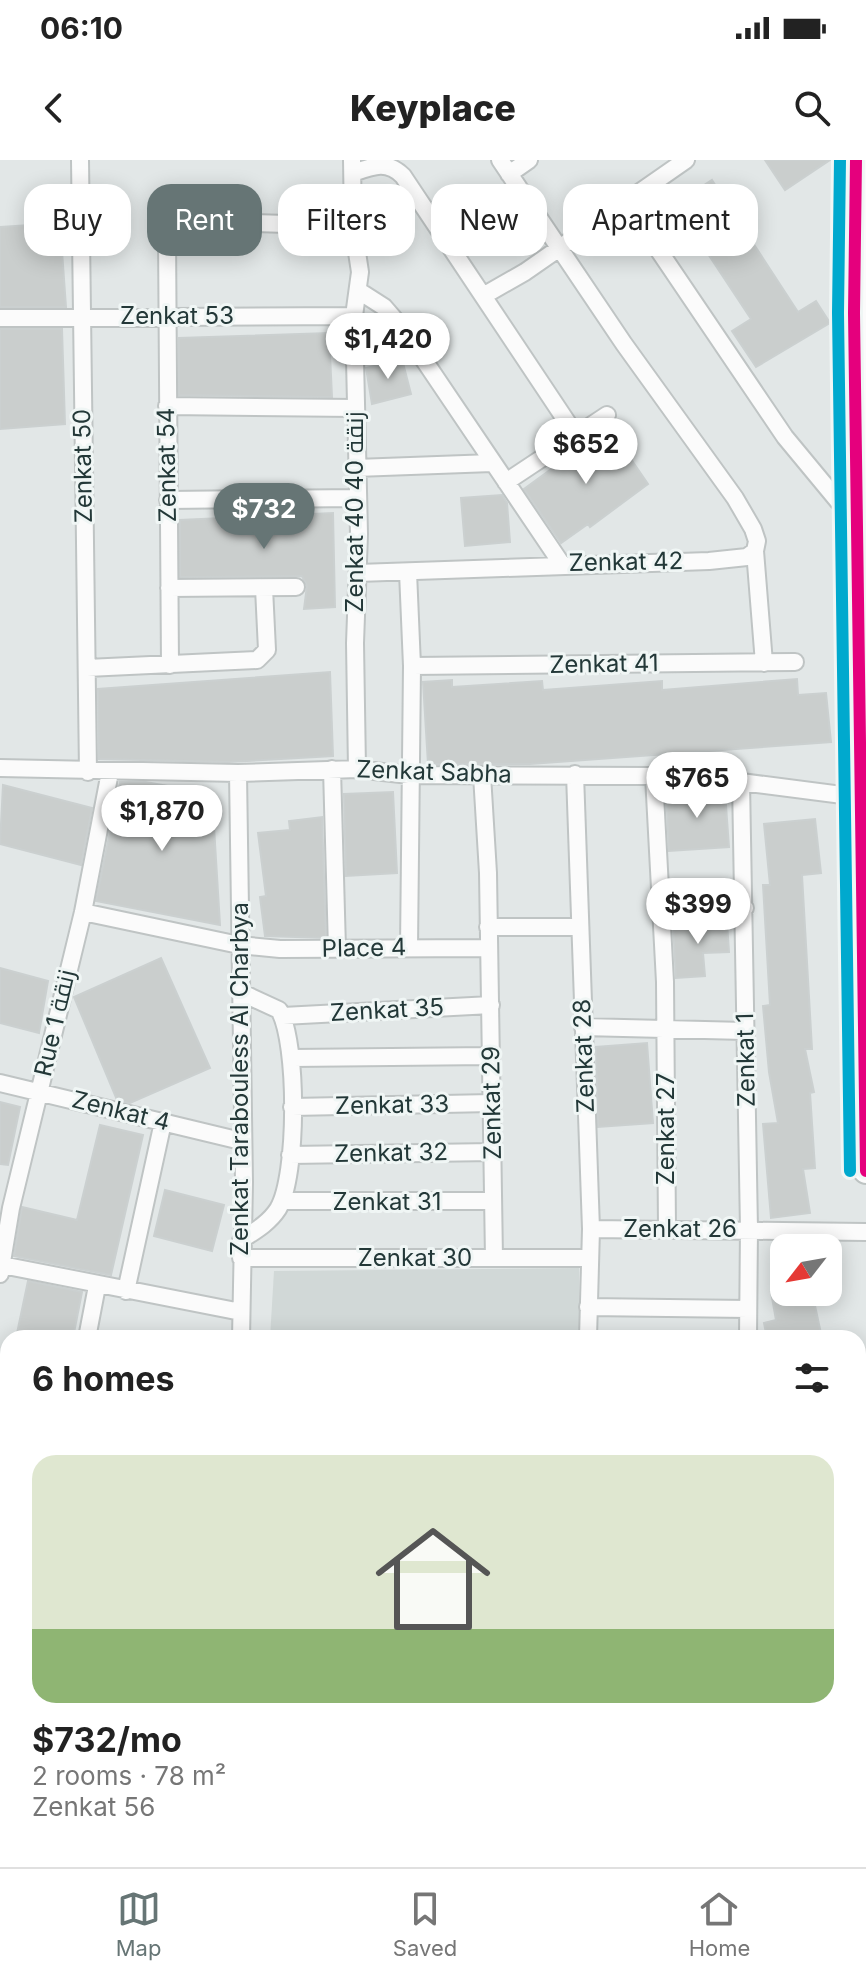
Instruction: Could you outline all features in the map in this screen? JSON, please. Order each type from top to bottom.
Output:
[{"type":"main road","points":[[856,160],[854,313],[861,510],[866,1171]]},
{"type":"main road","points":[[866,1618],[866,1770]]},
{"type":"street","name":"Zenkat 50","points":[[80,160],[88,772]]},
{"type":"street","points":[[529,160],[505,167],[747,518],[757,541],[755,551],[764,663]]},
{"type":"street","points":[[652,184],[686,160]]},
{"type":"street","points":[[353,167],[378,164],[396,168],[575,434]]},
{"type":"street","name":"Zenkat 54","points":[[170,665],[167,236],[177,223],[214,220],[278,223]]},
{"type":"street","points":[[483,296],[563,245]]},
{"type":"street","name":"Zenkat 40 زنقة 40","points":[[356,256],[359,291],[354,316],[357,769]]},
{"type":"street","points":[[663,256],[785,437],[838,501],[861,510]]},
{"type":"street","points":[[359,291],[384,307],[403,329],[561,563]]},
{"type":"street","name":"Zenkat 53","points":[[0,318],[354,316]]},
{"type":"street","points":[[167,406],[355,408]]},
{"type":"street","points":[[506,482],[607,415]]},
{"type":"street","points":[[356,468],[492,463]]},
{"type":"street","points":[[168,500],[357,498]]},
{"type":"street","name":"Zenkat 42","points":[[358,573],[561,563],[709,561],[747,557],[755,551]]},
{"type":"street","points":[[408,572],[412,666],[409,948]]},
{"type":"street","points":[[169,588],[296,587]]},
{"type":"street","points":[[87,668],[249,662],[264,656],[267,650],[264,588]]},
{"type":"street","name":"Zenkat 41","points":[[412,666],[795,662]]},
{"type":"street","name":"Zenkat Sabha","points":[[0,768],[238,773],[357,769],[409,775],[654,776],[741,782],[864,797]]},
{"type":"street","points":[[332,769],[337,949]]},
{"type":"street","name":"Rue 1 زنقة","points":[[1,1269],[11,1208],[83,912],[110,772]]},
{"type":"street","name":"Zenkat Tarabouless Al Charbya","points":[[238,773],[241,1330]]},
{"type":"street","name":"Zenkat 28","points":[[575,774],[591,1229],[588,1330]]},
{"type":"street","name":"Zenkat 29","points":[[482,775],[491,1005],[494,1258]]},
{"type":"street","name":"Zenkat 27","points":[[654,776],[665,1029],[667,1228]]},
{"type":"street","name":"Zenkat 1","points":[[741,782],[748,1330]]},
{"type":"street","points":[[661,905],[745,908]]},
{"type":"street","name":"Place 4","points":[[83,912],[239,945],[337,949],[488,948]]},
{"type":"street","points":[[488,927],[579,927]]},
{"type":"street","points":[[240,992],[269,1002],[283,1016],[292,1058],[290,1155],[282,1201],[268,1221],[241,1240]]},
{"type":"street","name":"Zenkat 35","points":[[283,1016],[491,1005]]},
{"type":"street","points":[[583,1027],[745,1031]]},
{"type":"street","points":[[292,1058],[490,1056]]},
{"type":"street","name":"Zenkat 4","points":[[0,1083],[241,1141]]},
{"type":"street","name":"Zenkat 33","points":[[292,1107],[492,1103]]},
{"type":"street","points":[[126,1291],[163,1122]]},
{"type":"street","name":"Zenkat 32","points":[[290,1155],[493,1152]]},
{"type":"street","name":"Zenkat 31","points":[[282,1201],[492,1201]]},
{"type":"street","name":"Zenkat 26","points":[[591,1229],[866,1232]]},
{"type":"street","name":"Zenkat 30","points":[[241,1258],[590,1258]]},
{"type":"street","points":[[1,1269],[241,1312]]},
{"type":"street","points":[[89,1330],[97,1286]]},
{"type":"street","points":[[588,1307],[748,1309]]},
{"type":"shaded area","points":[[579,1268],[579,1330],[270,1330],[274,1271]]},
{"type":"building","points":[[765,160],[830,160],[785,190]]},
{"type":"building","points":[[24,225],[24,256],[62,256],[66,307],[0,307],[0,227]]},
{"type":"building","points":[[758,251],[798,312],[816,301],[830,323],[756,367],[732,331],[751,319],[709,256],[758,256]]},
{"type":"building","points":[[0,329],[62,329],[65,424],[0,429]]},
{"type":"building","points":[[329,333],[332,397],[179,395],[179,338]]},
{"type":"building","points":[[402,359],[411,394],[372,404],[366,368]]},
{"type":"building","points":[[609,427],[648,484],[590,527],[588,524],[561,543],[524,489]]},
{"type":"building","points":[[502,495],[507,503],[510,542],[465,546],[461,498]]},
{"type":"building","points":[[333,513],[335,607],[304,609],[307,586],[302,576],[180,577],[180,520]]},
{"type":"building","points":[[330,672],[333,756],[228,762],[99,759],[98,689]]},
{"type":"building","points":[[797,679],[798,695],[826,693],[831,742],[530,764],[428,764],[423,682],[452,680],[452,687],[542,681],[543,690],[662,681],[662,690]]},
{"type":"building","points":[[120,782],[146,782],[212,794],[220,925],[96,901]]},
{"type":"building","points":[[3,785],[92,808],[81,865],[0,844]]},
{"type":"building","points":[[666,791],[725,792],[729,847],[669,851]]},
{"type":"building","points":[[393,792],[397,873],[346,876],[344,794]]},
{"type":"building","points":[[322,817],[326,938],[265,936],[260,897],[266,896],[258,833],[290,830],[289,821]]},
{"type":"building","points":[[815,819],[821,873],[802,875],[812,1049],[805,1049],[814,1092],[810,1093],[815,1168],[803,1169],[810,1213],[771,1218],[763,1124],[778,1123],[769,1072],[763,1006],[770,1005],[763,885],[770,885],[764,824]]},
{"type":"building","points":[[727,922],[729,952],[703,953],[705,976],[676,978],[673,924]]},
{"type":"building","points":[[161,958],[210,1068],[130,1103],[117,1100],[74,997]]},
{"type":"building","points":[[0,968],[48,981],[39,1033],[0,1023]]},
{"type":"building","points":[[647,1043],[653,1123],[598,1127],[596,1047]]},
{"type":"building","points":[[0,1102],[20,1107],[8,1165],[0,1164]]},
{"type":"building","points":[[100,1125],[143,1135],[111,1275],[14,1256],[22,1207],[77,1220]]},
{"type":"building","points":[[165,1190],[224,1205],[212,1251],[154,1236]]},
{"type":"building","points":[[28,1281],[82,1292],[75,1330],[18,1330]]},
{"type":"building","points":[[774,1306],[815,1306],[820,1330],[765,1330],[764,1323],[776,1320]]},
{"type":"transit line","points":[[840,160],[838,313],[850,1171]]},
{"type":"transit line","points":[[856,160],[854,313],[866,1171]]},
{"type":"transit line","points":[[866,1618],[866,1770]]}]
